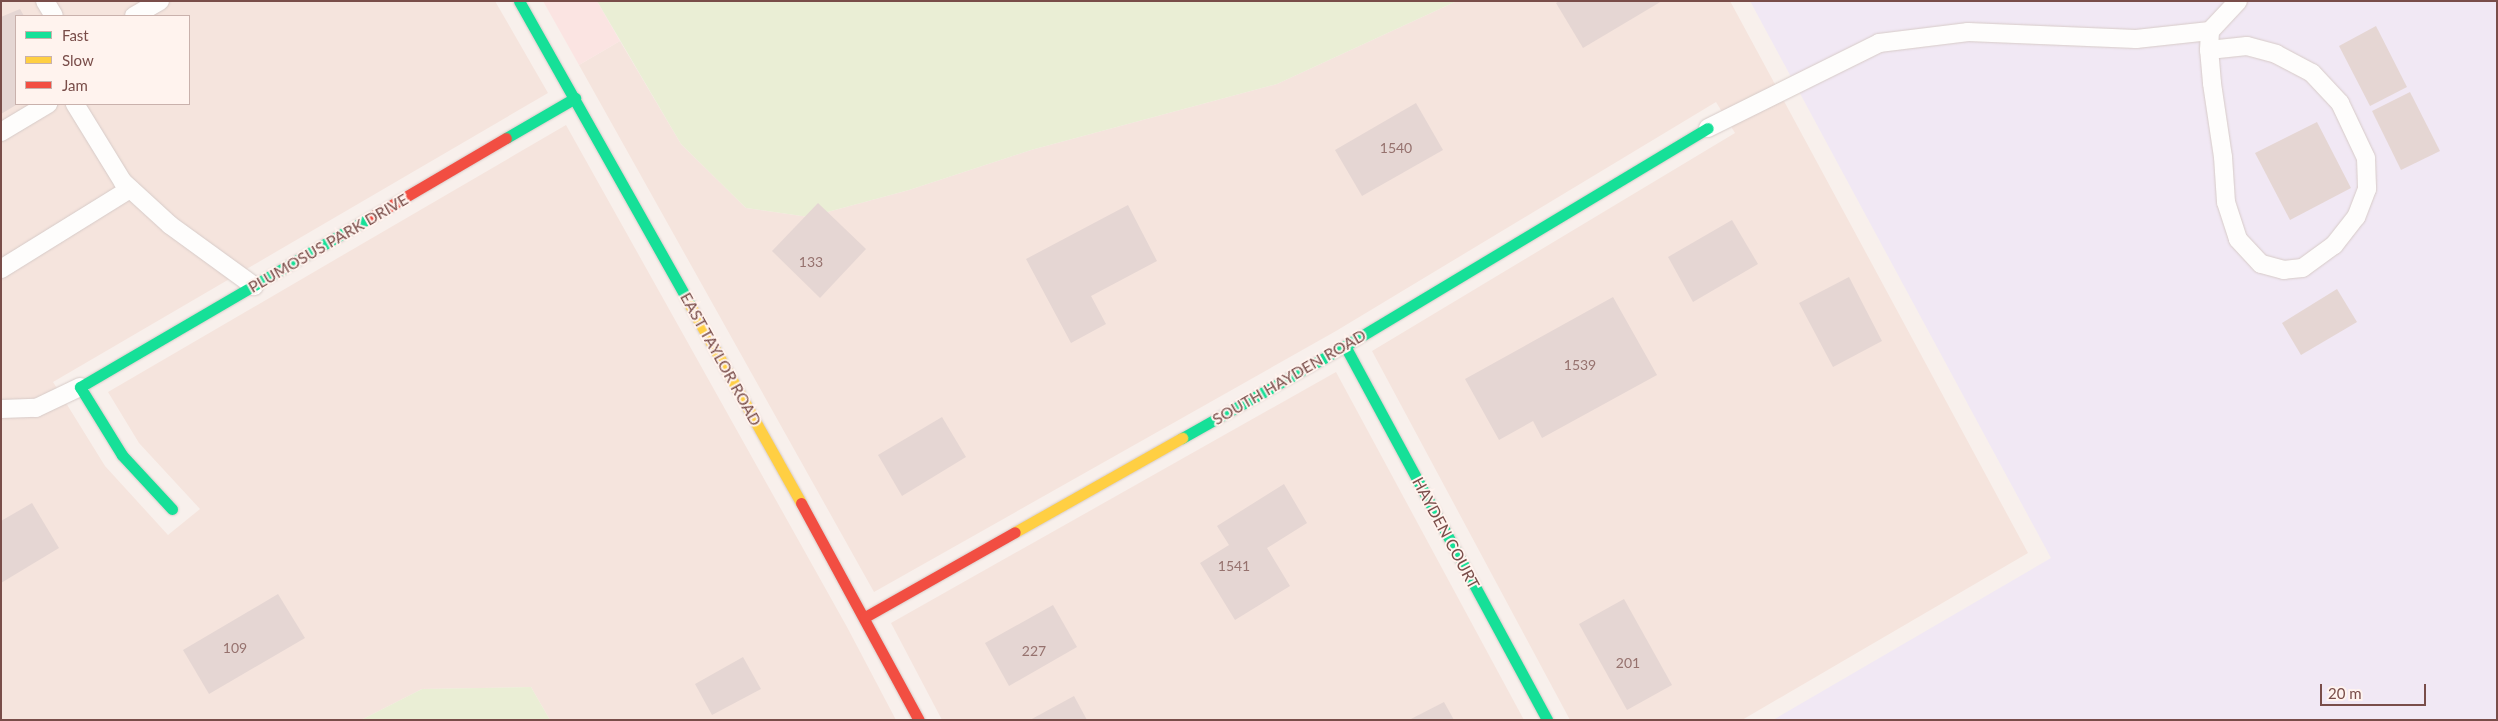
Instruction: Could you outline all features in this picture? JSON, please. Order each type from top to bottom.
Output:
[{"type":"street","name":"EAST TAYLOR ROAD","points":[[519,1],[865,617],[919,720]]},
{"type":"street","name":"PLUMOSUS PARK DRIVE","points":[[80,386],[575,98]]},
{"type":"street","name":"SOUTH HAYDEN ROAD","points":[[865,617],[1345,346],[1708,128]]},
{"type":"street","name":"HAYDEN COURT","points":[[1345,346],[1547,720]]},
{"type":"street","points":[[80,386],[122,455],[172,509]]},
{"type":"lane","points":[[45,1],[53,15]]},
{"type":"lane","points":[[136,15],[160,1]]},
{"type":"lane","points":[[1708,128],[1879,42],[1968,32],[2136,39],[2210,31],[2238,1]]},
{"type":"lane","points":[[2210,31],[2210,50],[2226,202],[2238,239],[2261,264],[2284,270],[2302,268],[2334,245],[2356,216],[2368,189],[2366,158],[2340,103],[2312,74],[2276,54],[2247,46],[2210,50]]},
{"type":"lane","points":[[1,132],[46,105]]},
{"type":"lane","points":[[75,105],[108,161],[130,189],[170,225],[254,286]]},
{"type":"lane","points":[[1,269],[130,189]]},
{"type":"lane","points":[[1,409],[36,408],[80,386]]},
{"type":"shaded area","points":[[1,1],[495,1],[548,93],[53,382],[105,466],[168,535],[200,509],[139,443],[108,392],[566,125],[847,627],[896,720],[550,720],[531,687],[422,689],[361,720],[1,720]]},
{"type":"shaded area","points":[[543,1],[597,1],[620,41],[579,65]]},
{"type":"shaded area","points":[[1457,1],[1730,1],[2028,553],[1742,720],[1570,720],[1372,351],[1735,133],[1716,102],[1336,331],[874,592],[579,65],[620,41],[681,144],[746,208],[809,217],[909,190],[1031,150],[1277,84]]},
{"type":"shaded area","points":[[1750,1],[2497,1],[2497,720],[1773,720],[2051,558]]},
{"type":"shaded area","points":[[1336,372],[1524,720],[942,720],[891,623]]},
{"type":"green space","points":[[597,1],[1457,1],[1277,84],[1031,150],[909,190],[809,217],[746,208],[681,144]]},
{"type":"green space","points":[[531,687],[550,720],[361,720],[422,689]]},
{"type":"building","points":[[1559,1],[1662,1],[1583,48],[1556,3]]},
{"type":"building","points":[[20,9],[23,15],[15,15],[16,105],[1,114],[1,17]]},
{"type":"building","points":[[2376,26],[2407,87],[2370,106],[2339,46]]},
{"type":"building","points":[[2410,92],[2440,151],[2401,170],[2372,111]]},
{"type":"building","points":[[1416,103],[1443,150],[1362,196],[1335,150]]},
{"type":"building","points":[[2317,122],[2351,188],[2290,220],[2255,153]]},
{"type":"building","points":[[818,203],[866,249],[820,298],[772,251]]},
{"type":"building","points":[[1128,205],[1157,261],[1091,296],[1106,324],[1071,343],[1026,259]]},
{"type":"building","points":[[1732,220],[1758,264],[1693,302],[1668,257]]},
{"type":"building","points":[[1849,277],[1882,341],[1833,367],[1799,303]]},
{"type":"building","points":[[2337,289],[2357,322],[2301,355],[2282,323]]},
{"type":"building","points":[[1613,297],[1657,375],[1542,438],[1533,421],[1499,440],[1465,379]]},
{"type":"building","points":[[942,417],[966,457],[902,496],[878,455]]},
{"type":"building","points":[[1284,484],[1307,523],[1267,548],[1290,586],[1235,620],[1200,563],[1229,545],[1217,526]]},
{"type":"building","points":[[32,503],[59,548],[1,583],[1,521]]},
{"type":"building","points":[[278,594],[305,638],[209,694],[183,650]]},
{"type":"building","points":[[1624,599],[1672,685],[1627,710],[1579,624]]},
{"type":"building","points":[[1053,605],[1077,647],[1009,686],[985,643]]},
{"type":"building","points":[[743,657],[761,689],[712,715],[695,684]]},
{"type":"building","points":[[1074,696],[1087,720],[1030,720]]},
{"type":"building","points":[[1444,702],[1454,720],[1409,720]]},
{"type":"traffic: fast","points":[[519,1],[690,305]]},
{"type":"traffic: fast","points":[[506,138],[575,98]]},
{"type":"traffic: fast","points":[[1182,438],[1345,346],[1708,128]]},
{"type":"traffic: fast","points":[[172,509],[122,455],[80,387],[373,216]]},
{"type":"traffic: fast","points":[[1345,346],[1547,720]]},
{"type":"traffic: slow","points":[[690,305],[801,503]]},
{"type":"traffic: slow","points":[[1015,532],[1182,438]]},
{"type":"traffic: jam","points":[[373,216],[506,138]]},
{"type":"traffic: jam","points":[[801,503],[919,720]]},
{"type":"traffic: jam","points":[[865,617],[1015,532]]}]
